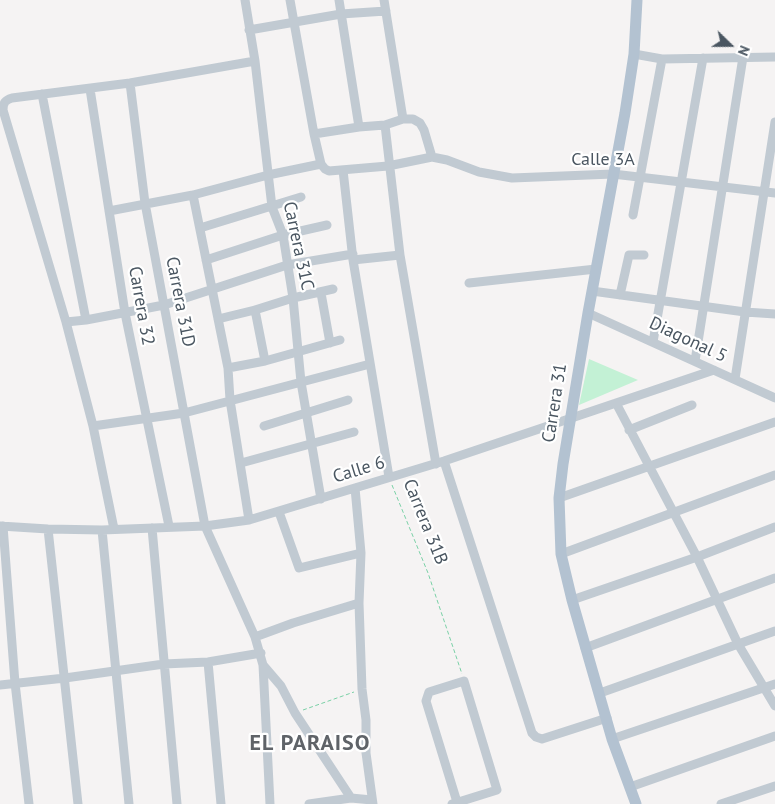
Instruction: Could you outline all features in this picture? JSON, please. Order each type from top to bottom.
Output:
[{"type":"main road","name":"Carrera 31","points":[[636,0],[634,54],[562,464],[559,498],[561,554],[572,600],[612,739],[636,804]]},
{"type":"street","name":"Carrera 31C","points":[[245,0],[255,61],[272,207],[283,235],[293,298],[301,382],[321,499]]},
{"type":"street","points":[[290,0],[314,134],[321,164],[324,169],[329,171],[388,166],[432,157],[424,130],[420,123],[413,119],[402,119],[385,126],[359,127],[314,134]]},
{"type":"street","points":[[339,0],[359,127]]},
{"type":"street","points":[[384,0],[402,119]]},
{"type":"street","points":[[249,30],[341,14],[386,11]]},
{"type":"street","points":[[634,54],[662,59],[775,57]]},
{"type":"street","points":[[696,362],[743,57]]},
{"type":"street","points":[[653,342],[703,58]]},
{"type":"street","points":[[633,215],[662,59]]},
{"type":"street","points":[[114,529],[93,426],[66,322],[3,110],[3,104],[6,100],[130,83],[255,61]]},
{"type":"street","name":"Carrera 31D","points":[[130,83],[146,203],[205,526],[255,637],[263,665]]},
{"type":"street","name":"Carrera 32","points":[[90,89],[125,312],[169,526]]},
{"type":"street","points":[[42,94],[86,320]]},
{"type":"street","points":[[735,379],[775,122]]},
{"type":"street","points":[[385,126],[388,166],[400,255],[440,462],[532,733],[542,739],[607,718]]},
{"type":"street","name":"Calle 3A","points":[[432,157],[448,160],[479,172],[512,178],[614,174],[775,194]]},
{"type":"street","points":[[109,210],[193,195],[268,175],[321,164]]},
{"type":"street","name":"Carrera 31B","points":[[342,170],[353,257],[389,478]]},
{"type":"street","name":"Carrera 31D","points":[[193,195],[228,368],[230,400],[250,520]]},
{"type":"street","points":[[200,228],[301,197]]},
{"type":"street","points":[[206,260],[283,235],[327,225]]},
{"type":"street","points":[[66,322],[164,305],[287,265],[353,257],[400,255]]},
{"type":"street","points":[[620,296],[629,255],[644,255]]},
{"type":"street","points":[[469,283],[596,269]]},
{"type":"street","points":[[218,319],[332,289]]},
{"type":"street","points":[[592,291],[745,312],[775,314]]},
{"type":"street","points":[[320,292],[330,343]]},
{"type":"street","points":[[255,310],[265,361]]},
{"type":"street","name":"Diagonal 5","points":[[588,313],[775,398]]},
{"type":"street","points":[[228,368],[265,361],[340,340]]},
{"type":"street","points":[[93,426],[184,413],[370,364]]},
{"type":"street","name":"Calle 6","points":[[2,526],[102,530],[205,526],[250,520],[440,462],[714,370]]},
{"type":"street","points":[[264,426],[348,400]]},
{"type":"street","points":[[616,403],[697,557],[738,644],[775,706]]},
{"type":"street","points":[[630,430],[692,405]]},
{"type":"street","points":[[559,498],[775,422]]},
{"type":"street","points":[[241,463],[354,432]]},
{"type":"street","points":[[561,554],[775,475]]},
{"type":"street","points":[[315,804],[351,798],[372,802],[366,754],[366,720],[362,689],[361,553],[355,488]]},
{"type":"street","points":[[279,512],[299,568],[361,553]]},
{"type":"street","points":[[2,526],[15,683],[29,804]]},
{"type":"street","points":[[572,600],[697,557],[775,527]]},
{"type":"street","points":[[152,528],[176,804]]},
{"type":"street","points":[[48,529],[78,804]]},
{"type":"street","points":[[102,530],[129,804]]},
{"type":"street","points":[[585,648],[775,578]]},
{"type":"street","points":[[255,637],[293,623],[360,603]]},
{"type":"street","points":[[600,693],[775,630]]},
{"type":"street","points":[[0,685],[164,664],[208,662],[261,653]]},
{"type":"street","points":[[208,662],[221,804]]},
{"type":"street","points":[[263,665],[281,686],[295,713],[351,798]]},
{"type":"street","points":[[263,665],[270,804]]},
{"type":"street","points":[[464,681],[496,790],[475,801],[454,803],[426,701],[429,692],[464,681]]},
{"type":"street","points":[[612,739],[775,684]]},
{"type":"street","points":[[630,788],[775,736]]},
{"type":"street","points":[[721,804],[775,786]]},
{"type":"path","name":"Carrera 31B","points":[[389,478],[428,573],[464,681]]},
{"type":"path","points":[[295,713],[362,689]]},
{"type":"green space","points":[[589,359],[638,380],[579,405]]},
{"type":"district","name":"EL PARAISO","points":[[310,744]]}]
